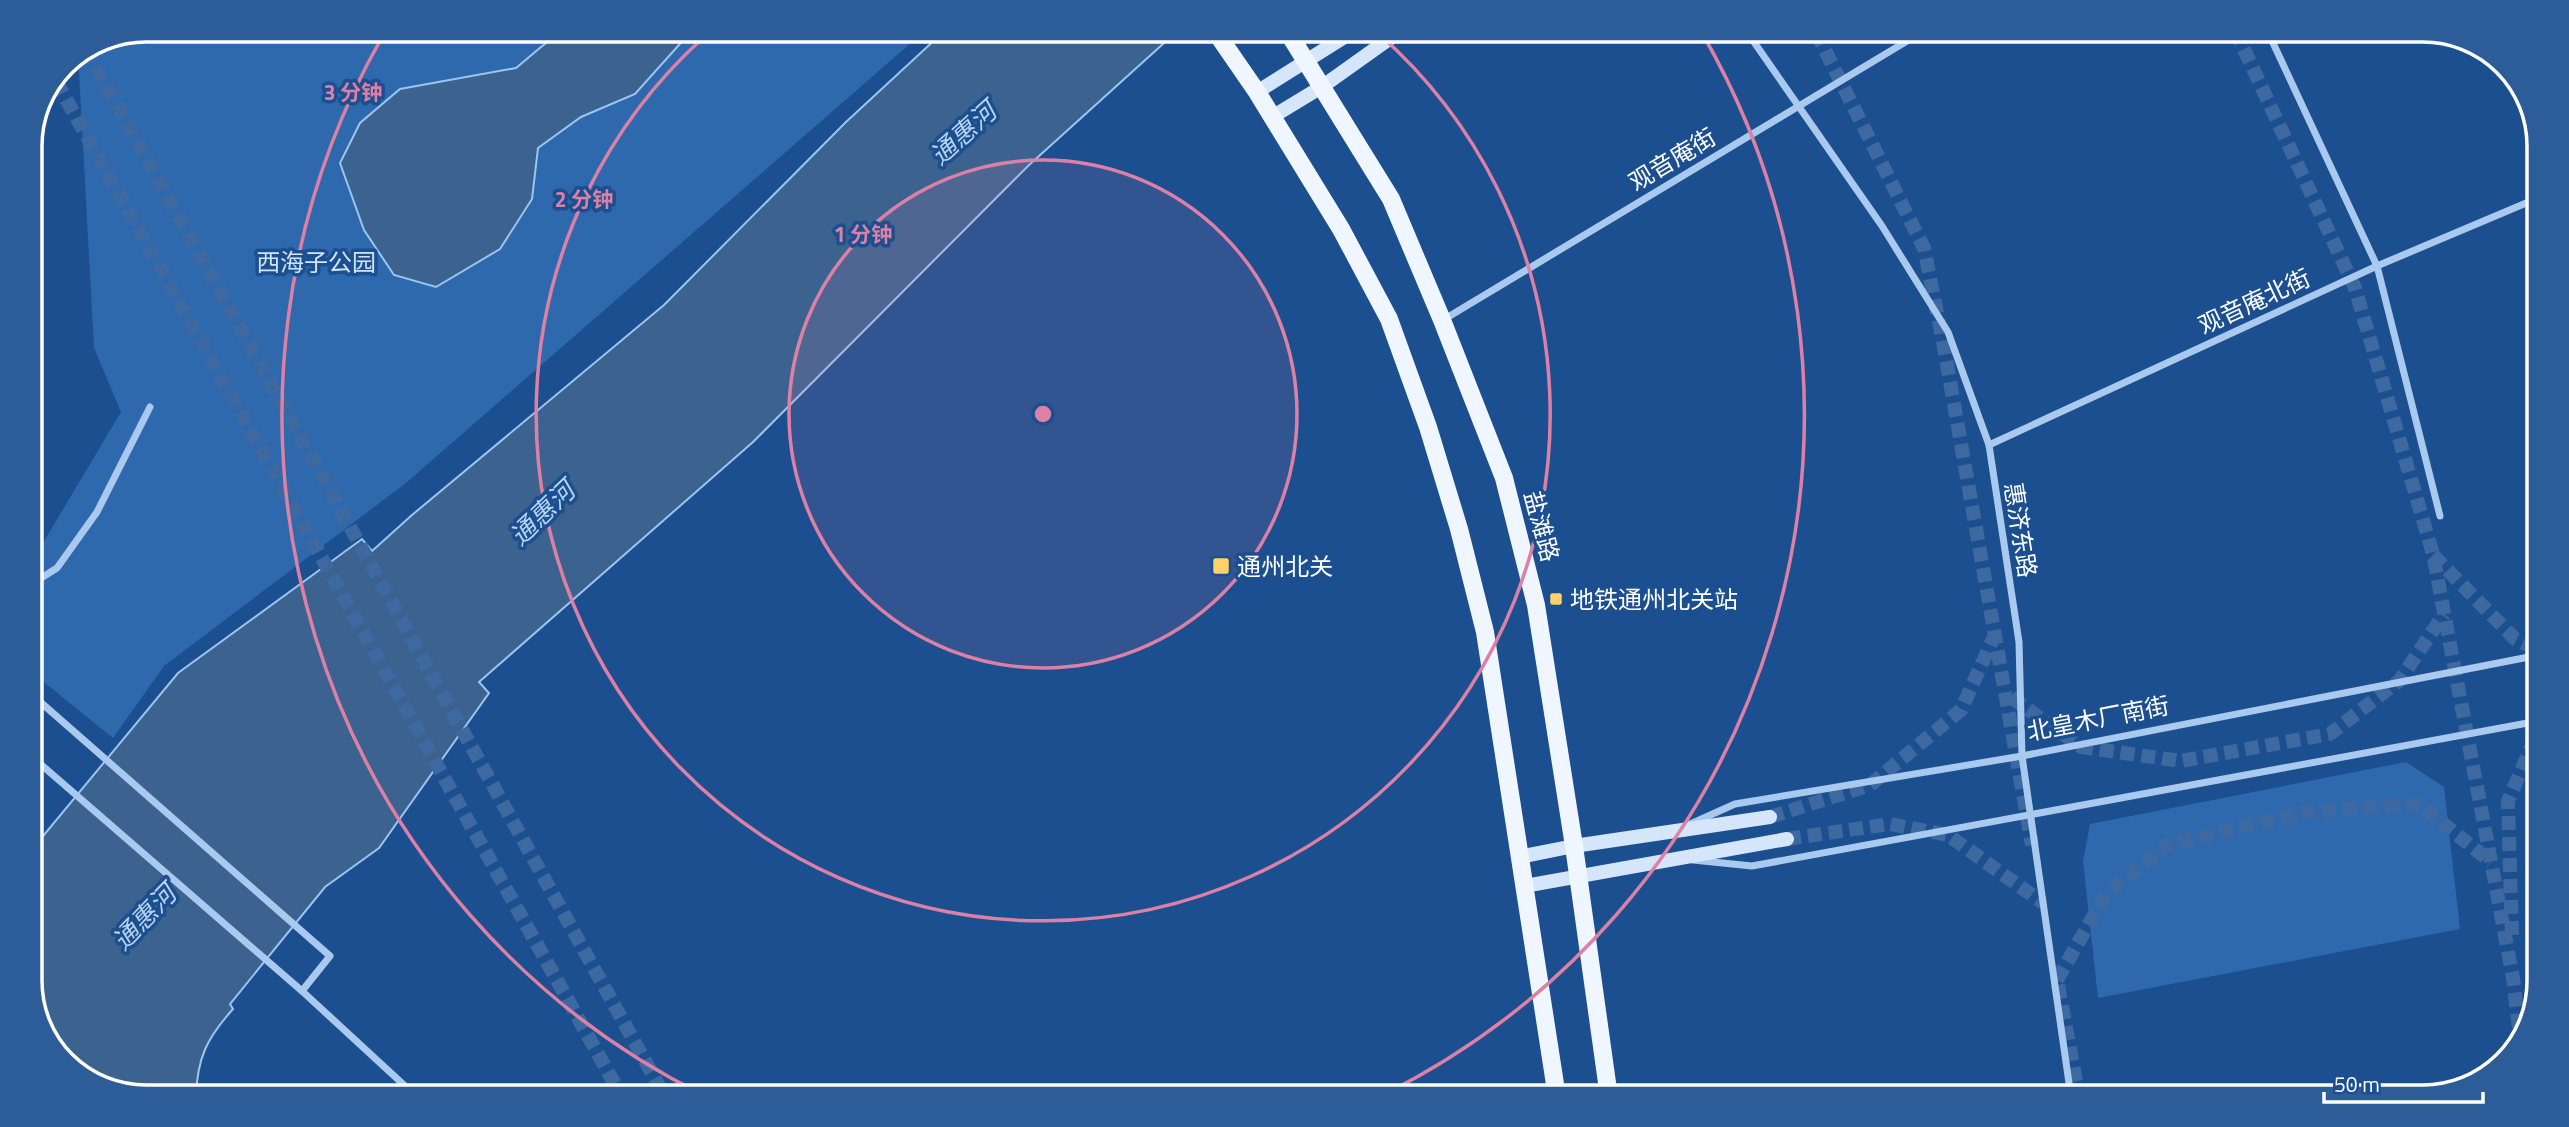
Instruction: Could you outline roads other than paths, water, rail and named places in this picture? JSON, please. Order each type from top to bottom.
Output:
[{"type":"main road","points":[[1222,42],[1257,92],[1341,229],[1389,319],[1428,427],[1459,529],[1485,632],[1555,1085]]},
{"type":"main road","name":"盐滩路","points":[[1294,42],[1391,199],[1443,320],[1504,478],[1536,605],[1574,846],[1607,1085]]},
{"type":"street","points":[[1257,92],[1337,42]]},
{"type":"street","points":[[1272,117],[1385,42]]},
{"type":"street","name":"惠济东路","points":[[1755,42],[1882,226],[1948,332],[1989,445],[2019,642],[2022,756],[2069,1085]]},
{"type":"street","name":"观音庵街","points":[[1443,320],[1905,42]]},
{"type":"street","points":[[2273,42],[2376,266],[2440,516]]},
{"type":"street","name":"观音庵北街","points":[[1989,445],[2376,266],[2527,203]]},
{"type":"street","points":[[42,577],[57,568],[97,512],[150,407]]},
{"type":"street","name":"北皇木厂南街","points":[[1674,831],[1735,804],[2022,756],[2527,657]]},
{"type":"street","points":[[42,703],[330,956],[302,990]]},
{"type":"street","points":[[1677,859],[1752,866],[2527,723]]},
{"type":"street","points":[[42,767],[302,990],[403,1085]]},
{"type":"street","name":"北皇木厂南街","points":[[1519,857],[1574,846],[1770,817]]},
{"type":"street","points":[[1524,886],[1787,839]]},
{"type":"water","points":[[547,42],[682,42],[635,94],[581,117],[538,148],[532,199],[500,249],[436,287],[394,275],[364,230],[340,163],[360,123],[400,89],[516,68]]},
{"type":"water","name":"通惠河","points":[[932,42],[1165,42],[1028,166],[753,442],[479,682],[489,693],[379,848],[325,887],[230,1004],[233,1009],[205,1049],[197,1085],[126,1083],[106,1077],[83,1063],[64,1044],[53,1027],[44,1001],[42,837],[178,673],[362,539],[372,551],[664,305],[846,122]]},
{"type":"tunnel","points":[[1821,42],[1924,248],[2032,845]]},
{"type":"tunnel","points":[[2241,42],[2355,288],[2433,554],[2513,978],[2518,1023]]},
{"type":"tunnel","points":[[91,58],[658,1085]]},
{"type":"tunnel","points":[[60,89],[615,1085]]},
{"type":"tunnel","points":[[2433,555],[2515,639],[2527,645]]},
{"type":"tunnel","points":[[2011,697],[2081,747],[2181,761],[2330,734],[2400,680],[2444,614]]},
{"type":"tunnel","points":[[1770,817],[1870,785],[1961,710],[1994,637]]},
{"type":"tunnel","points":[[2512,935],[2508,801],[2527,757]]},
{"type":"tunnel","points":[[2057,980],[2106,894],[2168,845],[2301,813],[2419,804],[2491,862]]},
{"type":"tunnel","points":[[1787,839],[1890,824],[1948,835],[2043,903]]},
{"type":"tunnel","points":[[2058,985],[2077,1085]]},
{"type":"place","name":"通州北关","points":[[1221,566]]},
{"type":"place","name":"地铁通州北关站","points":[[1556,599]]},
{"type":"park label","name":"西海子公园","points":[[316,262]]}]
